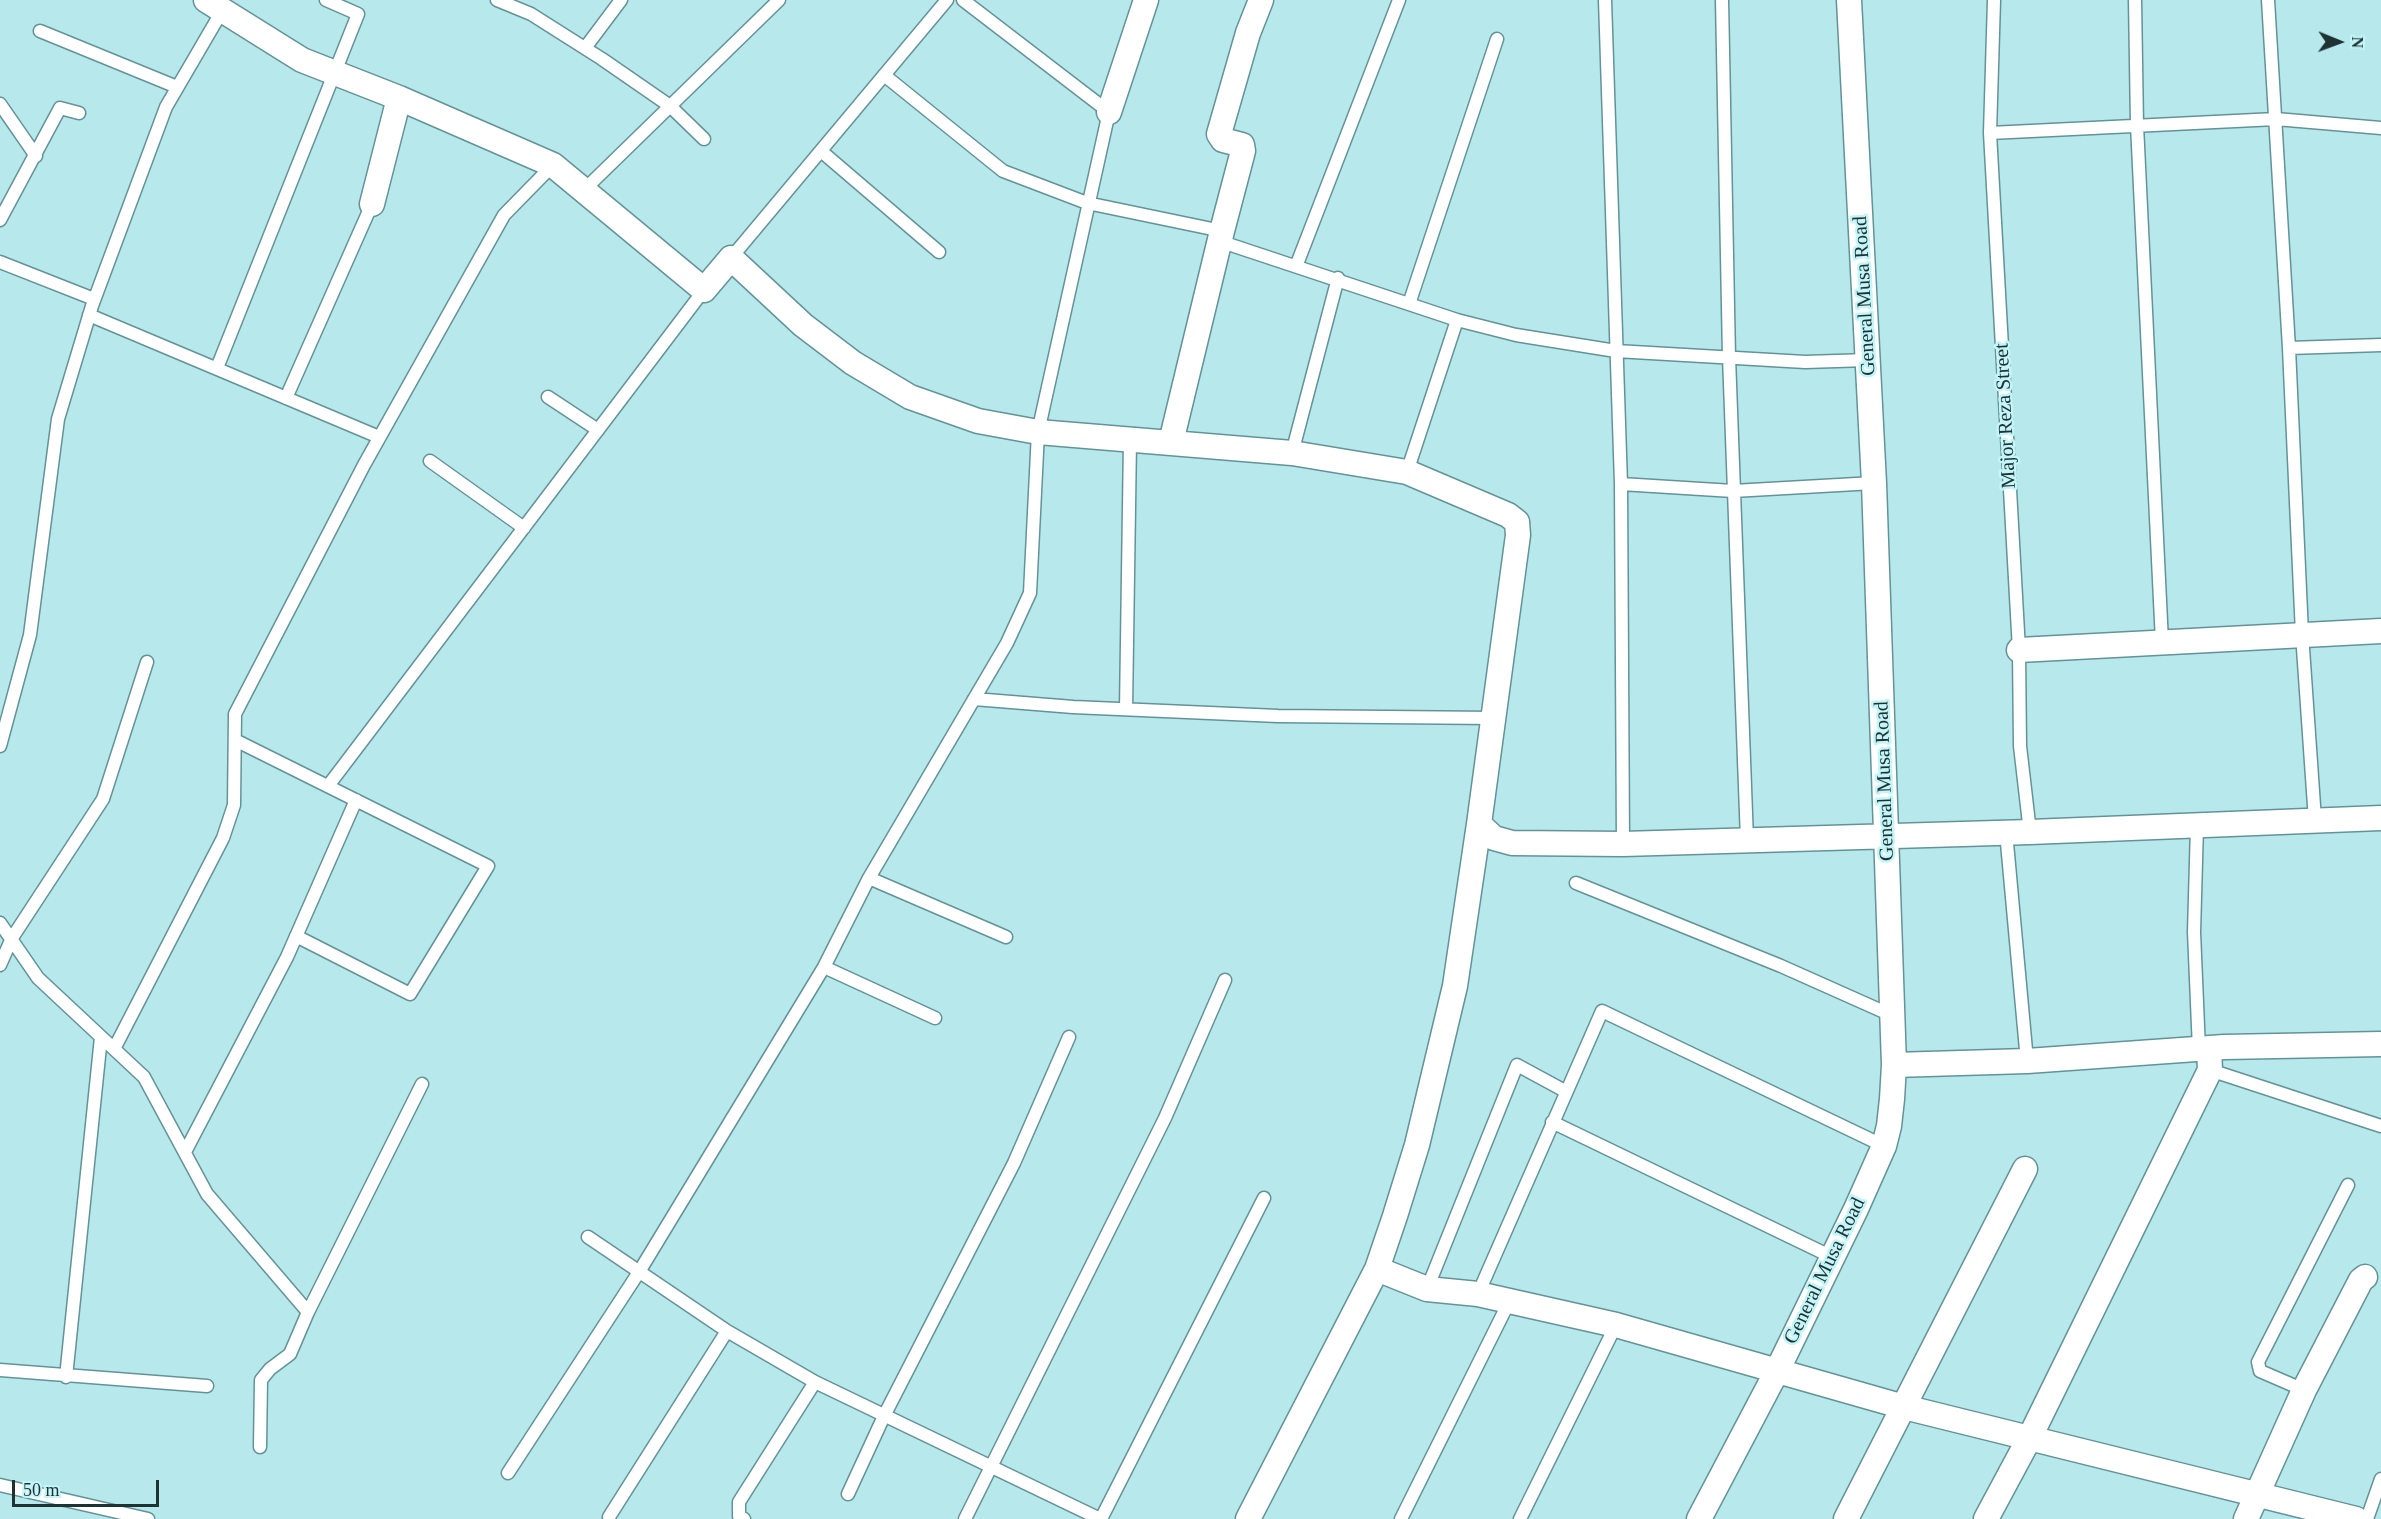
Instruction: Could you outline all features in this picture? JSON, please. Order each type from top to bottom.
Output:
[{"type":"street","points":[[1108,112],[1146,0]]},
{"type":"street","points":[[1172,442],[1220,236],[1244,151],[1242,145],[1223,140],[1219,134],[1248,33],[1261,0]]},
{"type":"street","name":"General Musa Road","points":[[1699,1519],[1778,1369],[1884,1146],[1889,1126],[1894,1065],[1887,835],[1874,483],[1849,0]]},
{"type":"street","points":[[214,5],[302,60],[399,98],[552,165],[704,290],[731,258],[820,338],[853,363],[910,397],[978,421],[1038,432],[1292,453],[1407,472],[1508,515],[1517,522],[1518,535],[1494,718],[1455,986],[1417,1145],[1377,1269],[1248,1519]]},
{"type":"street","points":[[372,204],[399,98]]},
{"type":"street","points":[[2019,650],[2381,631]]},
{"type":"street","points":[[1479,824],[1494,838],[1512,843],[1623,844],[2381,818]]},
{"type":"street","points":[[1894,1065],[2206,1056],[2381,1044]]},
{"type":"street","points":[[1986,1519],[2030,1437],[2206,1056]]},
{"type":"street","points":[[1846,1519],[2025,1169]]},
{"type":"street","points":[[1377,1269],[1426,1289],[1510,1300],[1616,1325],[1778,1369],[1904,1407],[2356,1519]]},
{"type":"street","points":[[2246,1519],[2304,1390],[2361,1280],[2373,1278]]},
{"type":"lane","points":[[217,368],[358,15],[326,0]]},
{"type":"lane","points":[[497,0],[531,14],[585,48],[670,106],[704,139]]},
{"type":"lane","points":[[585,48],[621,0]]},
{"type":"lane","points":[[583,191],[779,0]]},
{"type":"lane","points":[[731,258],[947,0]]},
{"type":"lane","points":[[508,1473],[639,1272],[824,967],[869,878],[1006,643],[1030,593],[1038,432],[1108,112],[963,0]]},
{"type":"lane","points":[[1297,264],[1399,0]]},
{"type":"lane","points":[[1605,0],[1621,484],[1623,844]]},
{"type":"lane","points":[[1722,0],[1729,357],[1747,840]]},
{"type":"lane","name":"Major Reza Street","points":[[1994,0],[1990,133],[2019,650],[2018,832],[2027,1061]]},
{"type":"lane","points":[[2135,0],[2137,125],[2162,642]]},
{"type":"lane","points":[[2268,0],[2289,348],[2302,634],[2315,820]]},
{"type":"lane","points":[[0,746],[30,635],[58,419],[94,299],[166,107],[214,5]]},
{"type":"lane","points":[[40,31],[177,87]]},
{"type":"lane","points":[[1409,304],[1497,39]]},
{"type":"lane","points":[[884,75],[1003,171],[1087,203],[1220,236],[1457,320],[1516,335],[1616,351],[1805,362],[1868,360]]},
{"type":"lane","points":[[0,104],[36,156]]},
{"type":"lane","points":[[0,220],[60,108],[79,114]]},
{"type":"lane","points":[[1990,133],[2276,119],[2381,128]]},
{"type":"lane","points":[[821,151],[939,252]]},
{"type":"lane","points":[[114,1049],[222,838],[234,805],[236,714],[379,437],[504,215],[552,165]]},
{"type":"lane","points":[[286,398],[372,204]]},
{"type":"lane","points":[[0,262],[94,299]]},
{"type":"lane","points":[[1292,453],[1338,278]]},
{"type":"lane","points":[[328,786],[704,290]]},
{"type":"lane","points":[[89,315],[379,437]]},
{"type":"lane","points":[[1407,472],[1457,320]]},
{"type":"lane","points":[[2289,348],[2381,345]]},
{"type":"lane","points":[[548,397],[598,430]]},
{"type":"lane","points":[[1126,709],[1130,440]]},
{"type":"lane","points":[[430,461],[524,528]]},
{"type":"lane","points":[[1621,484],[1733,491],[1874,483]]},
{"type":"lane","points":[[0,965],[12,938],[103,800],[147,662]]},
{"type":"lane","points":[[974,699],[1278,716],[1494,718]]},
{"type":"lane","points":[[235,740],[488,866],[410,994],[296,936]]},
{"type":"lane","points":[[185,1152],[296,936],[356,800]]},
{"type":"lane","points":[[2197,826],[2194,932],[2206,1056],[2381,1126]]},
{"type":"lane","points":[[869,878],[1006,937]]},
{"type":"lane","points":[[1576,883],[1781,966],[1891,1015]]},
{"type":"lane","points":[[0,922],[38,978],[144,1077],[207,1194],[308,1312]]},
{"type":"lane","points":[[824,967],[935,1018]]},
{"type":"lane","points":[[965,1519],[1165,1118],[1226,980]]},
{"type":"lane","points":[[1478,1294],[1602,1011],[1884,1146]]},
{"type":"lane","points":[[66,1377],[101,1037]]},
{"type":"lane","points":[[848,1494],[884,1416],[1014,1163],[1069,1038]]},
{"type":"lane","points":[[1426,1289],[1517,1065],[1565,1091]]},
{"type":"lane","points":[[260,1447],[261,1380],[290,1354],[308,1312],[422,1084]]},
{"type":"lane","points":[[1552,1122],[1832,1257]]},
{"type":"lane","points":[[2304,1390],[2260,1371],[2258,1362],[2348,1185]]},
{"type":"lane","points":[[588,1237],[727,1331],[815,1382],[1100,1519],[1264,1198]]},
{"type":"lane","points":[[1401,1519],[1510,1300]]},
{"type":"lane","points":[[1520,1519],[1616,1325]]},
{"type":"lane","points":[[609,1517],[727,1331]]},
{"type":"lane","points":[[0,1370],[66,1377],[207,1386]]},
{"type":"lane","points":[[744,1519],[739,1516],[739,1502],[815,1382]]},
{"type":"lane","points":[[2367,1519],[2381,1479]]},
{"type":"lane","points":[[0,1485],[148,1519]]}]
